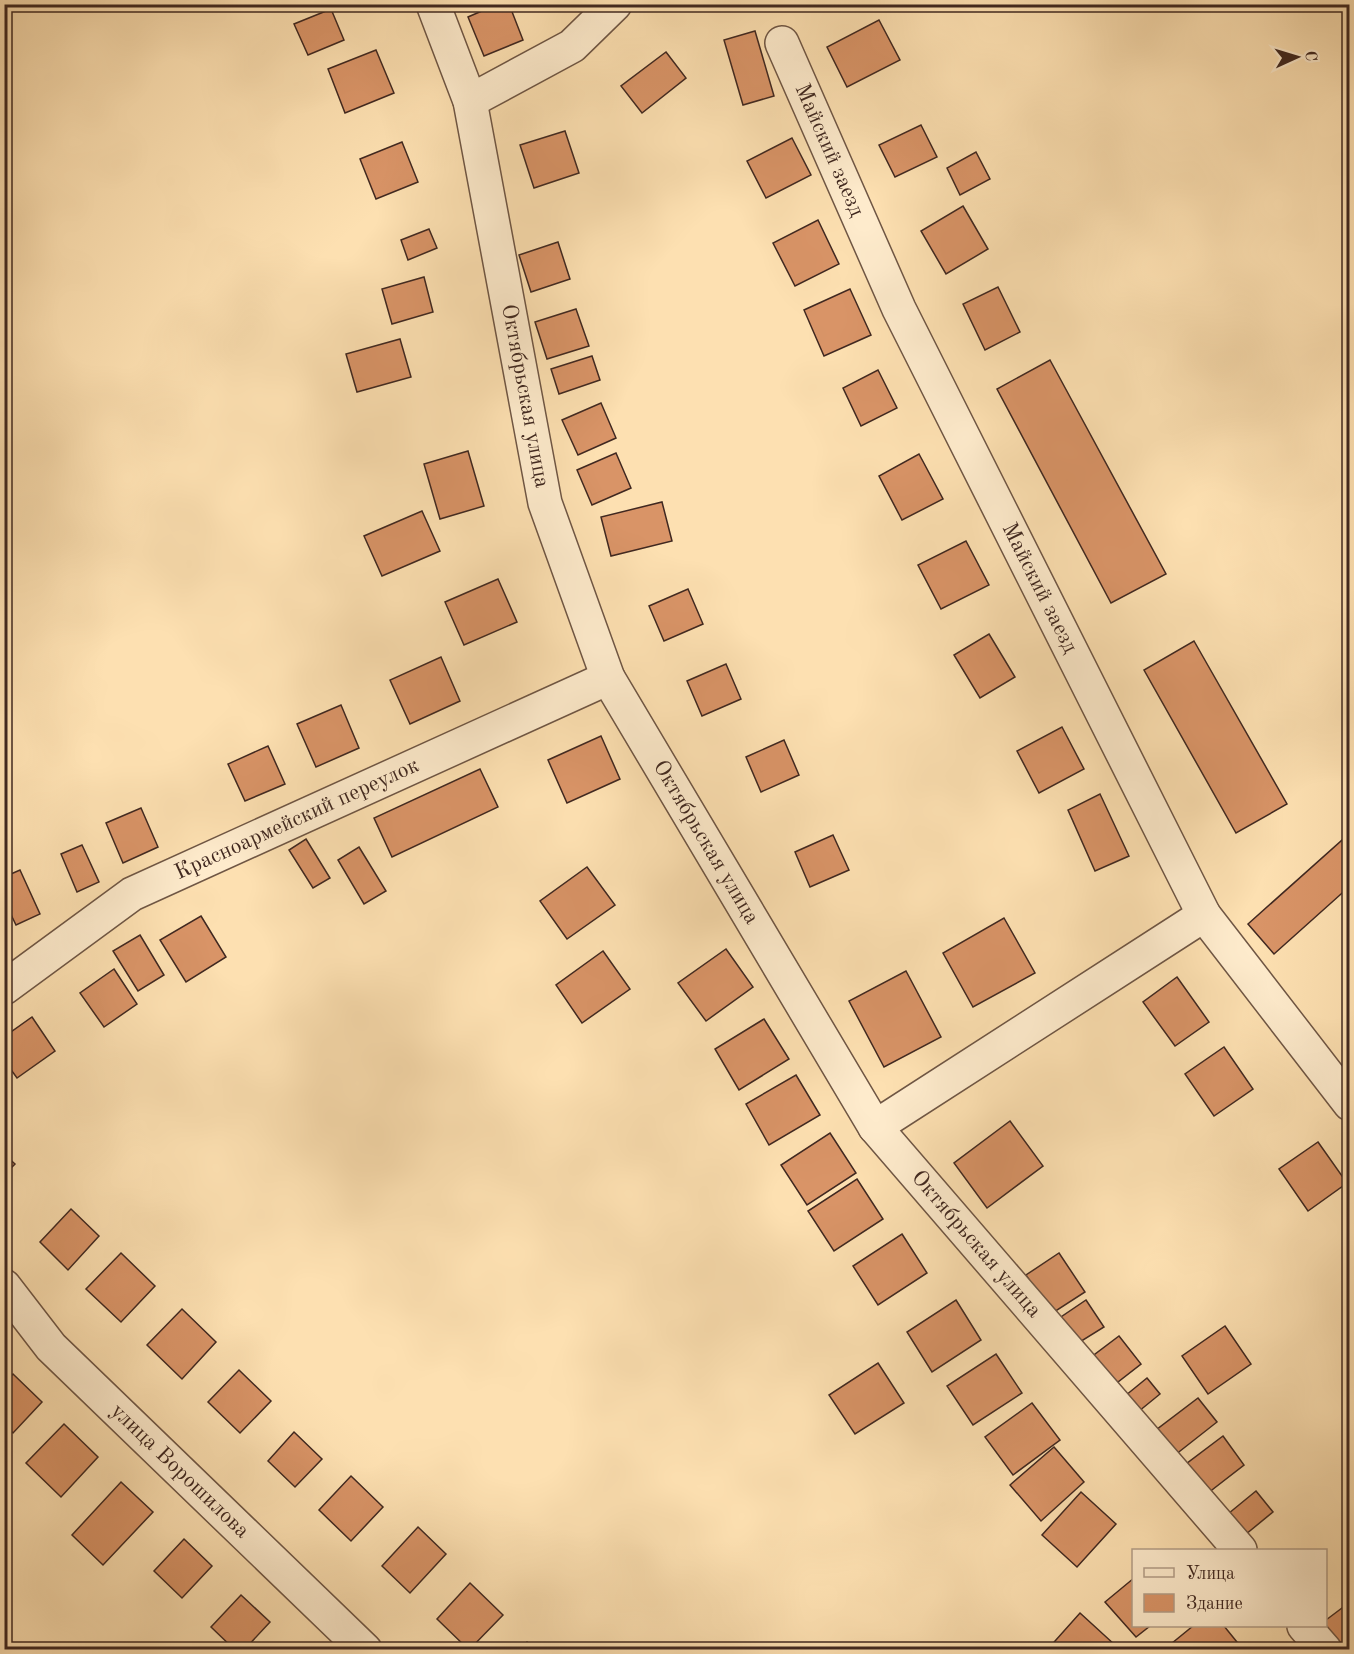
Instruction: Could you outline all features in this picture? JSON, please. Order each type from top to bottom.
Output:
[{"type":"street","name":"Октябрьская улица","points":[[433,4],[470,101],[545,503],[608,678],[875,1127],[1238,1549]]},
{"type":"street","points":[[470,101],[572,46],[615,4]]},
{"type":"street","name":"Майский заезд","points":[[782,43],[900,309],[1204,915],[1350,1104]]},
{"type":"street","name":"Красноармейский переулок","points":[[4,988],[132,894],[608,678]]},
{"type":"street","points":[[875,1127],[1204,915]]},
{"type":"street","name":"улица Ворошилова","points":[[4,1286],[51,1347],[365,1650]]},
{"type":"street","points":[[1305,1627],[1325,1650]]},
{"type":"building","points":[[498,4],[509,4],[523,40],[484,56],[468,17]]},
{"type":"building","points":[[331,9],[344,40],[308,55],[294,24]]},
{"type":"building","points":[[879,20],[900,60],[847,87],[827,47]]},
{"type":"building","points":[[755,31],[774,96],[743,105],[724,40]]},
{"type":"building","points":[[376,50],[394,93],[345,113],[328,69]]},
{"type":"building","points":[[666,52],[686,78],[642,113],[621,86]]},
{"type":"building","points":[[921,125],[937,157],[895,177],[879,145]]},
{"type":"building","points":[[565,131],[579,173],[534,188],[520,145]]},
{"type":"building","points":[[792,138],[811,175],[766,198],[747,161]]},
{"type":"building","points":[[402,142],[418,182],[376,199],[360,159]]},
{"type":"building","points":[[976,152],[990,179],[960,195],[947,168]]},
{"type":"building","points":[[963,206],[988,249],[946,274],[921,231]]},
{"type":"building","points":[[818,220],[839,264],[795,286],[773,243]]},
{"type":"building","points":[[429,229],[437,248],[408,260],[401,240]]},
{"type":"building","points":[[558,242],[570,279],[531,292],[519,255]]},
{"type":"building","points":[[424,277],[433,312],[392,324],[382,289]]},
{"type":"building","points":[[998,287],[1020,332],[985,350],[963,304]]},
{"type":"building","points":[[850,289],[871,335],[824,356],[804,310]]},
{"type":"building","points":[[576,309],[589,346],[547,359],[535,322]]},
{"type":"building","points":[[400,339],[411,377],[357,392],[346,354]]},
{"type":"building","points":[[592,356],[600,380],[559,394],[551,369]]},
{"type":"building","points":[[1050,360],[1166,574],[1111,603],[997,389]]},
{"type":"building","points":[[878,370],[897,408],[861,426],[843,388]]},
{"type":"building","points":[[601,403],[616,438],[578,455],[562,420]]},
{"type":"building","points":[[468,451],[484,506],[440,519],[424,464]]},
{"type":"building","points":[[616,453],[631,488],[592,505],[577,470]]},
{"type":"building","points":[[919,454],[943,499],[902,520],[879,476]]},
{"type":"building","points":[[662,502],[672,541],[611,556],[601,517]]},
{"type":"building","points":[[422,511],[440,551],[382,576],[364,536]]},
{"type":"building","points":[[966,541],[989,585],[941,609],[918,565]]},
{"type":"building","points":[[498,579],[517,622],[464,645],[445,602]]},
{"type":"building","points":[[688,589],[703,624],[664,641],[649,606]]},
{"type":"building","points":[[989,634],[1015,677],[980,698],[954,655]]},
{"type":"building","points":[[1194,641],[1287,804],[1236,833],[1144,670]]},
{"type":"building","points":[[441,657],[460,701],[410,724],[390,680]]},
{"type":"building","points":[[726,664],[741,699],[702,716],[687,681]]},
{"type":"building","points":[[341,705],[359,748],[316,767],[297,724]]},
{"type":"building","points":[[1062,727],[1084,769],[1039,793],[1017,751]]},
{"type":"building","points":[[601,736],[620,779],[567,803],[548,760]]},
{"type":"building","points":[[784,740],[799,775],[761,792],[746,757]]},
{"type":"building","points":[[268,746],[285,784],[245,801],[228,764]]},
{"type":"building","points":[[480,769],[498,807],[392,857],[374,818]]},
{"type":"building","points":[[1100,794],[1129,856],[1095,871],[1068,810]]},
{"type":"building","points":[[141,808],[158,847],[123,863],[106,823]]},
{"type":"building","points":[[1350,833],[1350,886],[1274,954],[1248,924]]},
{"type":"building","points":[[833,835],[849,870],[810,887],[795,852]]},
{"type":"building","points":[[306,839],[330,878],[313,888],[289,850]]},
{"type":"building","points":[[82,845],[99,882],[77,892],[61,854]]},
{"type":"building","points":[[359,847],[386,891],[364,904],[338,860]]},
{"type":"building","points":[[587,867],[615,905],[567,939],[540,901]]},
{"type":"building","points":[[20,870],[40,914],[16,925],[4,900],[4,877]]},
{"type":"building","points":[[201,916],[226,957],[186,982],[160,940]]},
{"type":"building","points":[[1004,918],[1035,973],[973,1007],[943,953]]},
{"type":"building","points":[[140,935],[164,975],[138,991],[113,951]]},
{"type":"building","points":[[726,949],[753,987],[706,1021],[678,983]]},
{"type":"building","points":[[603,951],[630,989],[582,1023],[556,985]]},
{"type":"building","points":[[114,969],[137,1004],[104,1027],[80,993]]},
{"type":"building","points":[[906,971],[941,1037],[884,1067],[849,1001]]},
{"type":"building","points":[[1177,977],[1209,1022],[1175,1046],[1143,1002]]},
{"type":"building","points":[[32,1017],[55,1051],[17,1078],[4,1060],[4,1037]]},
{"type":"building","points":[[764,1019],[789,1059],[739,1090],[715,1049]]},
{"type":"building","points":[[1224,1047],[1253,1089],[1214,1116],[1185,1074]]},
{"type":"building","points":[[796,1075],[820,1115],[769,1145],[746,1104]]},
{"type":"building","points":[[1010,1121],[1043,1166],[987,1208],[954,1163]]},
{"type":"building","points":[[830,1133],[856,1173],[807,1205],[781,1165]]},
{"type":"building","points":[[1318,1142],[1347,1183],[1308,1211],[1279,1169]]},
{"type":"building","points":[[4,1154],[15,1164],[4,1175]]},
{"type":"building","points":[[857,1179],[883,1219],[834,1251],[808,1211]]},
{"type":"building","points":[[71,1209],[99,1236],[68,1270],[40,1242]]},
{"type":"building","points":[[902,1234],[927,1273],[878,1305],[853,1266]]},
{"type":"building","points":[[121,1253],[155,1286],[121,1322],[86,1289]]},
{"type":"building","points":[[1059,1253],[1085,1292],[1051,1314],[1026,1275]]},
{"type":"building","points":[[956,1300],[981,1340],[932,1372],[907,1332]]},
{"type":"building","points":[[1086,1300],[1104,1327],[1075,1345],[1058,1319]]},
{"type":"building","points":[[182,1309],[216,1342],[182,1379],[147,1345]]},
{"type":"building","points":[[1225,1326],[1251,1364],[1208,1394],[1182,1356]]},
{"type":"building","points":[[1119,1336],[1141,1364],[1109,1389],[1086,1361]]},
{"type":"building","points":[[996,1354],[1022,1393],[973,1425],[947,1386]]},
{"type":"building","points":[[878,1363],[904,1403],[855,1434],[829,1395]]},
{"type":"building","points":[[239,1370],[271,1401],[240,1433],[208,1402]]},
{"type":"building","points":[[13,1374],[42,1402],[13,1433],[4,1424],[4,1383]]},
{"type":"building","points":[[1147,1378],[1160,1394],[1133,1416],[1120,1400]]},
{"type":"building","points":[[1198,1398],[1217,1422],[1175,1455],[1156,1430]]},
{"type":"building","points":[[1032,1403],[1060,1440],[1013,1475],[985,1437]]},
{"type":"building","points":[[64,1424],[98,1457],[61,1497],[26,1463]]},
{"type":"building","points":[[294,1432],[322,1459],[295,1487],[268,1461]]},
{"type":"building","points":[[1223,1436],[1244,1465],[1208,1493],[1186,1464]]},
{"type":"building","points":[[1054,1447],[1084,1482],[1041,1521],[1010,1485]]},
{"type":"building","points":[[351,1476],[383,1507],[351,1541],[319,1510]]},
{"type":"building","points":[[121,1482],[153,1512],[103,1565],[72,1535]]},
{"type":"building","points":[[1256,1491],[1273,1512],[1240,1539],[1223,1518]]},
{"type":"building","points":[[1081,1492],[1116,1524],[1077,1567],[1042,1535]]},
{"type":"building","points":[[418,1527],[446,1554],[410,1593],[382,1566]]},
{"type":"building","points":[[184,1539],[212,1566],[182,1598],[154,1571]]},
{"type":"building","points":[[1132,1580],[1132,1627],[1149,1627],[1136,1637],[1105,1602]]},
{"type":"building","points":[[470,1583],[503,1615],[469,1650],[437,1619]]},
{"type":"building","points":[[241,1595],[270,1622],[244,1650],[235,1650],[211,1627]]},
{"type":"building","points":[[1350,1602],[1350,1642],[1340,1650],[1320,1627],[1327,1627],[1327,1619]]},
{"type":"building","points":[[1080,1613],[1115,1645],[1111,1650],[1047,1650]]},
{"type":"building","points":[[1192,1627],[1225,1627],[1241,1647],[1238,1650],[1168,1650],[1166,1648]]},
{"type":"building","points":[[527,1642],[535,1650],[520,1650]]}]
